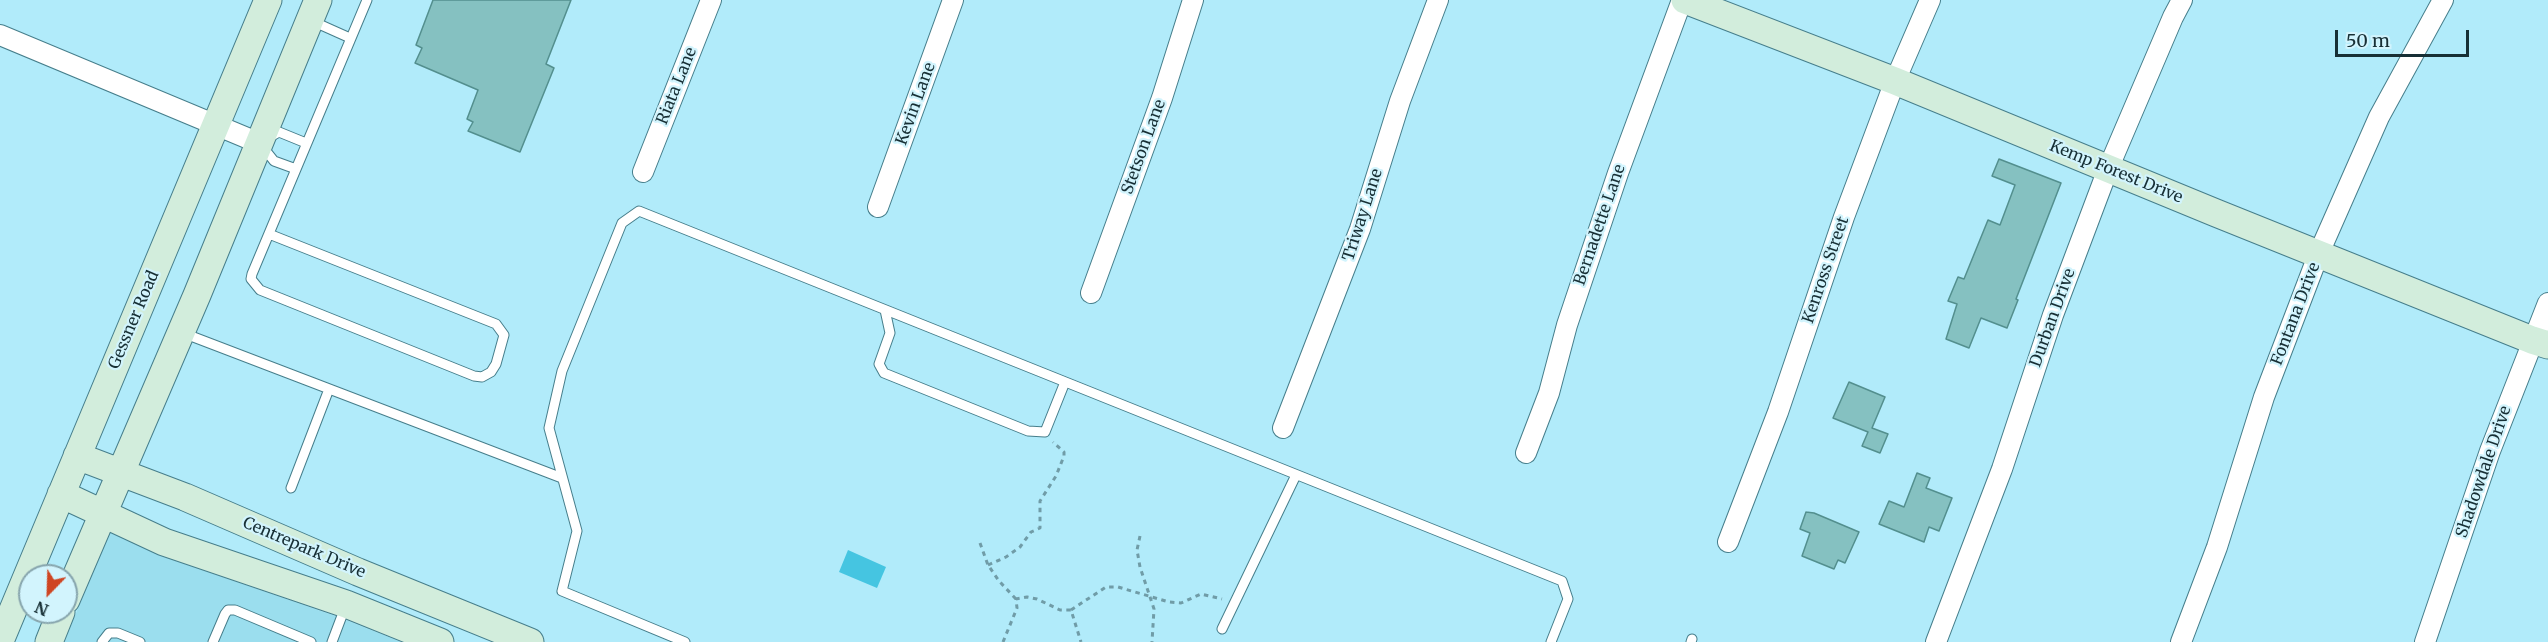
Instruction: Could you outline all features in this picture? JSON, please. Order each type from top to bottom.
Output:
[{"type":"street","name":"Gessner Road","points":[[0,641],[268,0]]},
{"type":"street","name":"Riata Lane","points":[[643,172],[711,0]]},
{"type":"street","name":"Kevin Lane","points":[[878,207],[953,0]]},
{"type":"street","name":"Stetson Lane","points":[[1091,293],[1155,119],[1193,0]]},
{"type":"street","name":"Triway Lane","points":[[1283,428],[1360,229],[1400,101],[1438,0]]},
{"type":"street","name":"Kemp Forest Drive","points":[[1683,0],[1895,81],[2540,342]]},
{"type":"street","name":"Bernadette Lane","points":[[1526,453],[1549,393],[1567,326],[1618,172],[1683,0]]},
{"type":"street","name":"Kenross Street","points":[[1728,542],[1778,412],[1844,217],[1895,81],[1930,0]]},
{"type":"street","name":"Durban Drive","points":[[1936,642],[2002,469],[2053,315],[2108,169],[2173,16],[2182,0]]},
{"type":"street","name":"Fontana Drive","points":[[2181,642],[2217,547],[2264,398],[2319,253],[2379,117],[2443,0]]},
{"type":"street","points":[[78,571],[121,474],[193,337],[259,143],[314,10]]},
{"type":"street","points":[[0,35],[259,143]]},
{"type":"street","name":"Shadowdale Drive","points":[[2425,642],[2490,451],[2540,342],[2548,303]]},
{"type":"street","name":"Centrepark Drive","points":[[77,456],[185,497],[358,572],[530,642]]},
{"type":"street","points":[[61,494],[164,542],[346,604],[440,642]]},
{"type":"street","points":[[346,604],[358,572]]},
{"type":"street","points":[[49,642],[56,624]]},
{"type":"lane","points":[[269,234],[496,324],[504,335],[496,364],[482,377],[474,376],[260,290],[254,284],[252,274],[366,0]]},
{"type":"lane","points":[[314,10],[350,38]]},
{"type":"lane","points":[[296,169],[274,161],[259,143],[279,132],[306,143]]},
{"type":"lane","points":[[685,642],[562,591],[577,531],[549,428],[562,370],[622,223],[639,211],[1562,581],[1568,599],[1551,642]]},
{"type":"lane","points":[[885,310],[890,333],[879,363],[884,373],[1028,431],[1045,432],[1065,382]]},
{"type":"lane","points":[[193,337],[562,477]]},
{"type":"lane","points":[[291,488],[329,389]]},
{"type":"lane","points":[[1222,629],[1296,475]]},
{"type":"lane","points":[[332,642],[346,604]]},
{"type":"lane","points":[[213,642],[228,610],[235,610],[311,642]]},
{"type":"lane","points":[[102,642],[109,633],[118,633],[140,642]]},
{"type":"path","points":[[988,565],[1006,557],[1020,547],[1032,532],[1040,528],[1040,501],[1056,476],[1064,452],[1045,432]]},
{"type":"path","points":[[1140,536],[1137,550],[1140,567],[1154,609],[1152,642]]},
{"type":"path","points":[[980,543],[988,565],[1016,599],[1017,608],[1004,642]]},
{"type":"path","points":[[1016,599],[1037,599],[1060,610],[1071,610],[1107,587],[1118,587],[1181,603],[1195,596],[1217,596],[1233,607]]},
{"type":"path","points":[[1071,610],[1081,642]]},
{"type":"shaded area","points":[[110,532],[159,555],[341,618],[401,642],[64,642],[72,624],[78,624],[78,609]]},
{"type":"shaded area","points":[[848,550],[886,567],[877,588],[839,572]]},
{"type":"building","points":[[433,0],[571,0],[546,64],[554,68],[520,152],[468,131],[473,122],[467,119],[478,90],[415,63],[422,48],[416,45]]},
{"type":"building","points":[[1999,159],[2061,183],[2007,328],[1981,318],[1969,348],[1946,339],[1957,304],[1948,301],[1958,277],[1964,279],[1988,220],[2000,225],[2015,185],[1992,176]]},
{"type":"building","points":[[1849,382],[1885,397],[1872,428],[1888,434],[1880,453],[1862,446],[1868,432],[1833,418]]},
{"type":"building","points":[[1917,473],[1930,478],[1926,488],[1952,498],[1939,531],[1929,527],[1924,542],[1879,524],[1889,501],[1904,507]]},
{"type":"building","points":[[1806,512],[1814,513],[1859,532],[1845,563],[1838,560],[1834,569],[1802,556],[1810,533],[1800,529]]}]
